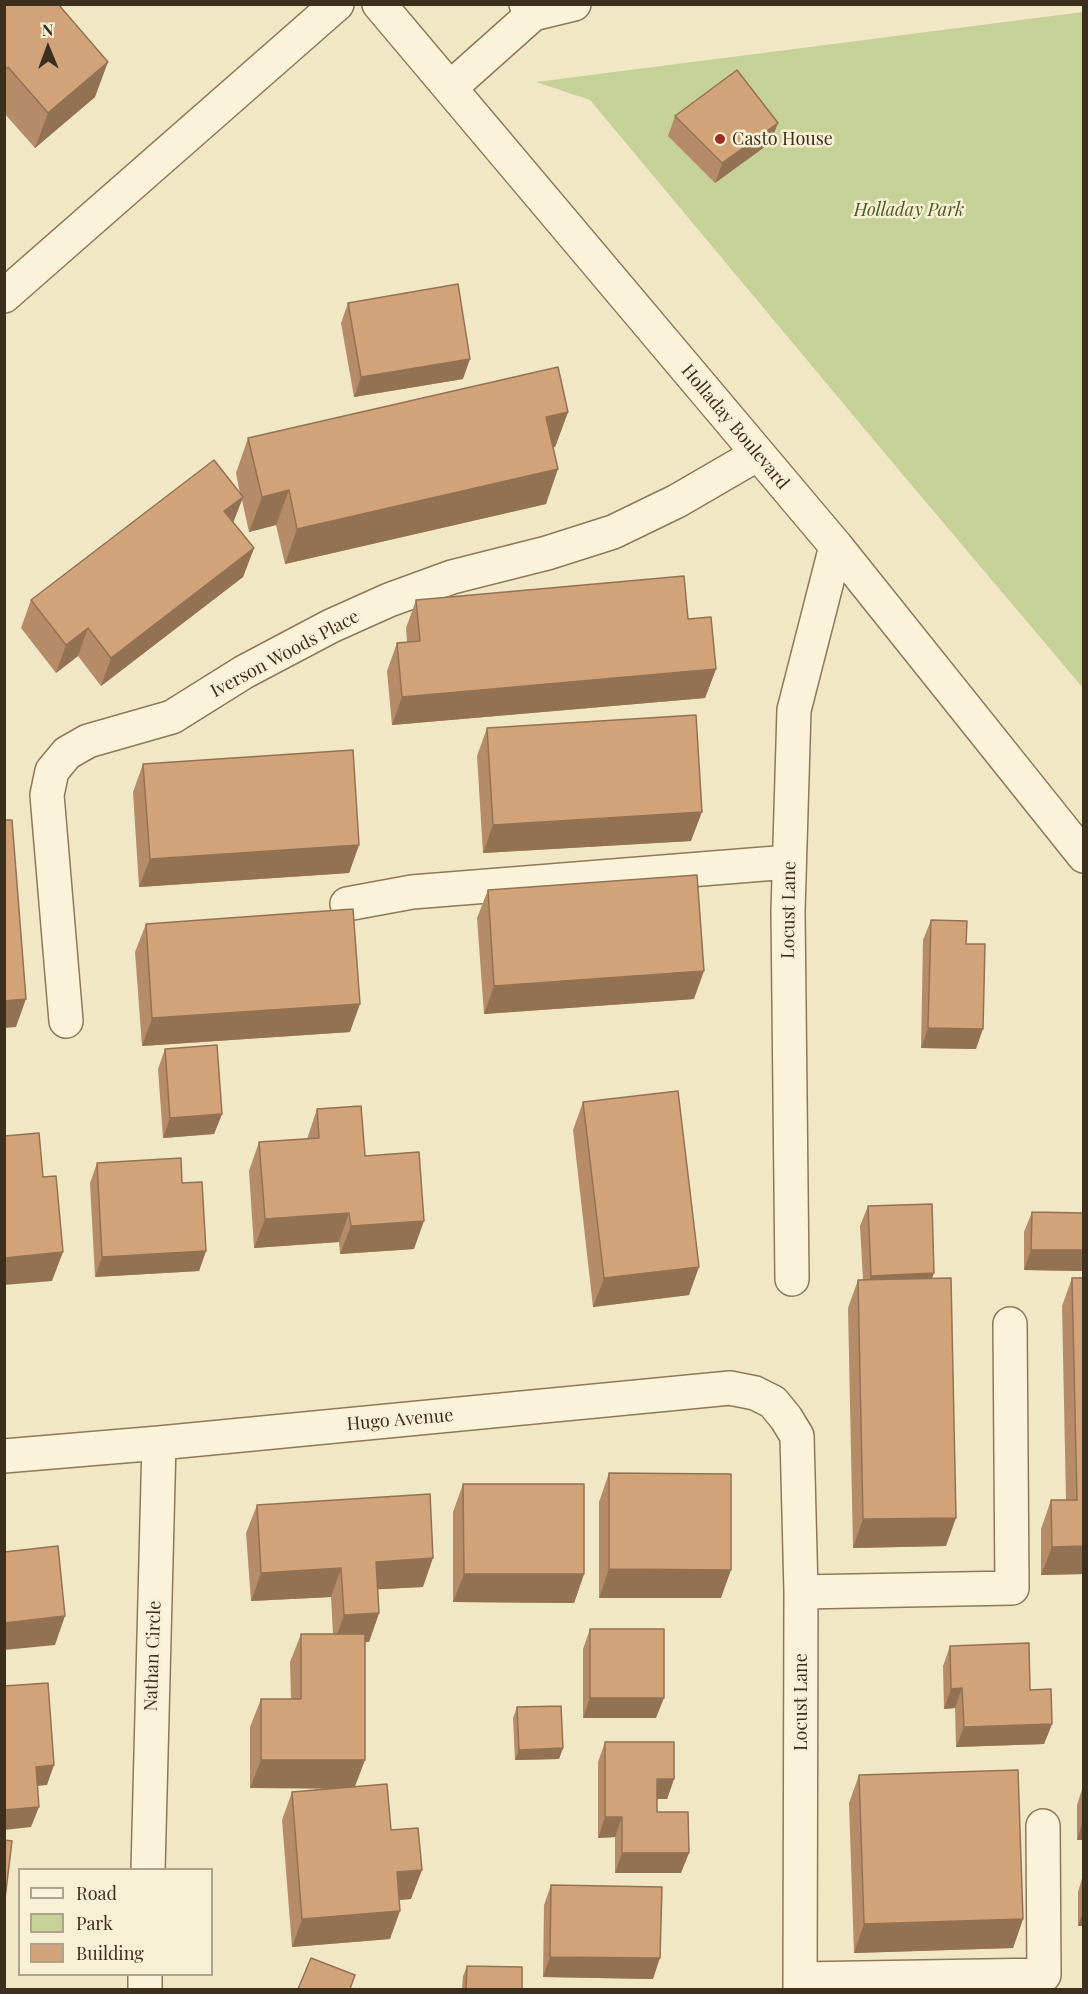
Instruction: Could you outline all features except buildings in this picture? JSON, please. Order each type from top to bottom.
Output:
[{"type":"street","points":[[4,296],[337,4]]},
{"type":"street","name":"Holladay Boulevard","points":[[379,4],[836,546],[1083,856]]},
{"type":"street","points":[[450,88],[529,9],[574,4]]},
{"type":"street","name":"Iverson Woods Place","points":[[66,1021],[47,795],[52,771],[67,753],[88,741],[172,717],[244,672],[331,626],[389,600],[452,577],[547,553],[613,532],[677,501],[758,454]]},
{"type":"street","name":"Locust Lane","points":[[792,1279],[788,911],[794,710],[836,546]]},
{"type":"street","points":[[346,904],[411,892],[789,862]]},
{"type":"street","points":[[801,1592],[1012,1588],[1010,1324]]},
{"type":"street","name":"Hugo Avenue","points":[[4,1455],[159,1443],[730,1388],[755,1393],[773,1402],[786,1418]]},
{"type":"street","name":"Locust Lane","points":[[786,1418],[797,1436],[801,1592],[800,1984]]},
{"type":"street","name":"Nathan Circle","points":[[148,1868],[159,1443]]},
{"type":"street","points":[[800,1984],[1044,1975],[1043,1826]]},
{"type":"green space","name":"Holladay Park","points":[[1083,12],[1083,688],[590,100],[536,82]]},
{"type":"place","name":"Casto House","points":[[720,139]]}]
